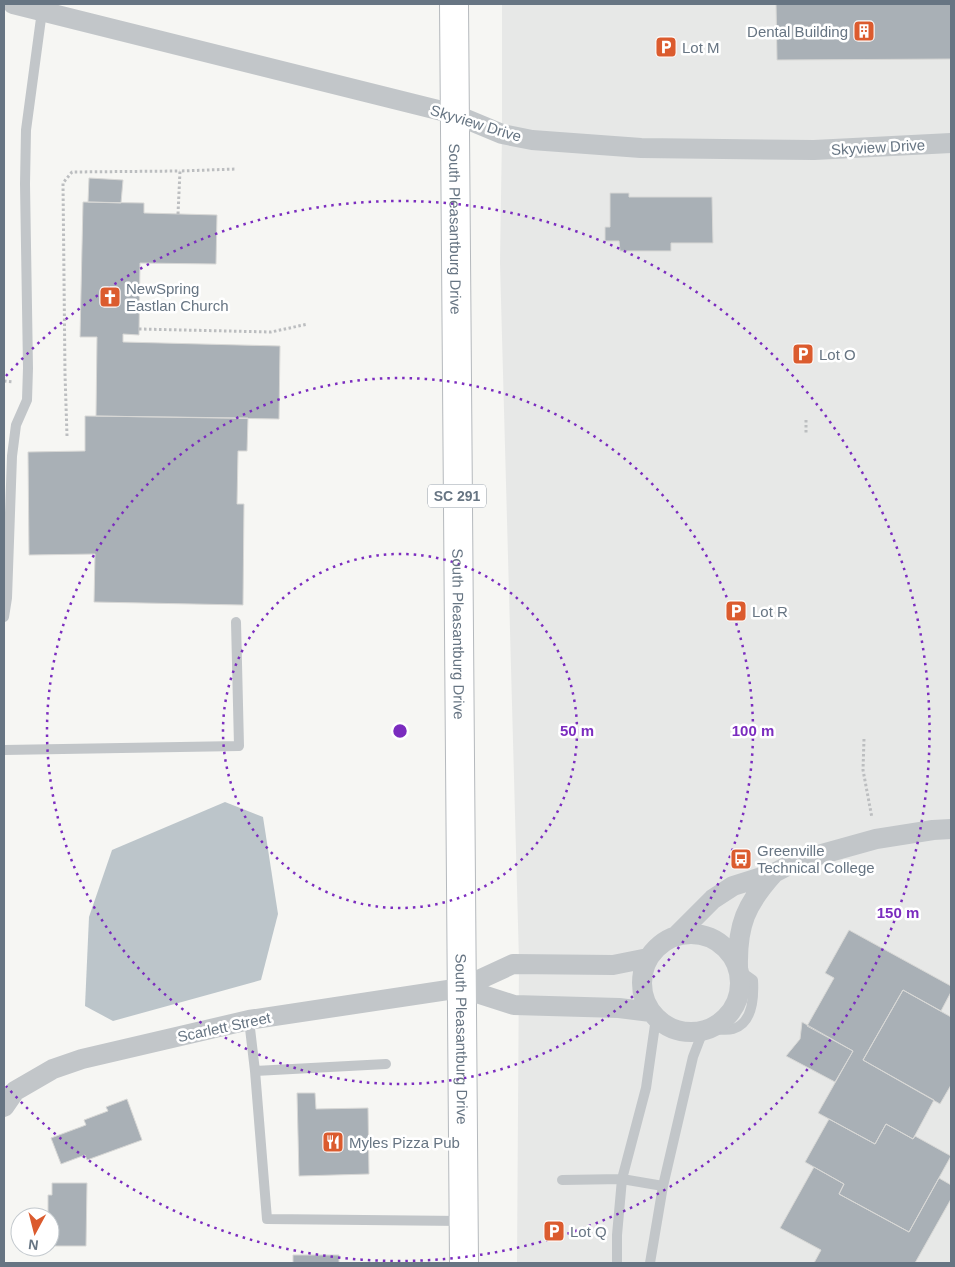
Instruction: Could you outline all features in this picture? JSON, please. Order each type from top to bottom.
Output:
[{"type":"main road","name":"South Pleasantburg Drive","points":[[454,4],[464,1263]]},
{"type":"street","name":"Skyview Drive","points":[[13,4],[454,114],[502,134],[532,140],[641,148],[814,150],[951,143]]},
{"type":"street","points":[[774,873],[757,892],[747,910],[737,944],[740,985],[738,999],[731,1012],[721,1022],[706,1030],[686,1032],[670,1027],[654,1015],[644,1000],[642,986],[643,972],[648,958],[661,945],[677,936],[713,899],[733,886],[774,873],[797,861],[876,839],[951,829]]},
{"type":"street","points":[[677,936],[692,934],[707,936],[720,943],[731,954],[738,968]]},
{"type":"street","points":[[461,988],[513,964],[613,966],[648,958]]},
{"type":"street","points":[[461,988],[514,1005],[619,1008],[654,1015]]},
{"type":"street","name":"Scarlett Street","points":[[4,1106],[15,1091],[53,1069],[82,1059],[249,1020],[461,988]]},
{"type":"lane","points":[[4,618],[7,598],[12,456],[16,425],[27,400],[26,130],[42,11]]},
{"type":"lane","points":[[4,750],[240,746],[236,622]]},
{"type":"lane","points":[[617,1263],[617,1235],[622,1179],[646,1088],[654,1015]]},
{"type":"lane","points":[[249,1020],[267,1219],[463,1221]]},
{"type":"lane","points":[[650,1263],[663,1186],[693,1057],[706,1030]]},
{"type":"lane","points":[[255,1071],[386,1064]]},
{"type":"lane","points":[[562,1180],[622,1179],[663,1186]]},
{"type":"path","points":[[67,436],[63,183],[72,172],[180,172],[236,169]]},
{"type":"path","points":[[178,214],[180,172]]},
{"type":"path","points":[[139,329],[271,332],[308,324]]},
{"type":"path","points":[[806,420],[806,435]]},
{"type":"path","points":[[864,739],[862,770],[876,839]]},
{"type":"shaded area","points":[[502,4],[951,4],[951,1263],[517,1263],[519,961],[500,263]]},
{"type":"shaded area","points":[[225,802],[263,817],[278,914],[261,980],[113,1021],[85,1006],[89,917],[112,850]]},
{"type":"building","name":"Dental Building","points":[[776,4],[951,4],[951,59],[777,60]]},
{"type":"building","points":[[89,178],[123,180],[121,203],[88,202]]},
{"type":"building","points":[[610,193],[629,193],[629,197],[712,197],[713,243],[671,243],[671,251],[620,251],[619,241],[605,241],[605,227],[610,227]]},
{"type":"building","name":"NewSpring Eastlan Church","points":[[83,202],[144,203],[144,213],[217,215],[216,264],[140,263],[139,335],[123,334],[123,342],[280,346],[279,419],[96,416],[97,337],[80,337]]},
{"type":"building","points":[[85,416],[248,418],[247,451],[238,451],[237,504],[244,504],[243,605],[94,602],[95,554],[29,555],[28,452],[85,451]]},
{"type":"building","points":[[849,930],[951,986],[951,992],[941,1011],[903,990],[863,1060],[934,1100],[913,1139],[886,1124],[875,1144],[818,1113],[853,1051],[807,1026],[834,978],[825,973]]},
{"type":"building","points":[[903,990],[951,1017],[951,1085],[940,1104],[863,1060]]},
{"type":"building","points":[[802,1022],[853,1051],[835,1082],[786,1056],[800,1039]]},
{"type":"building","name":"Myles Pizza Pub","points":[[297,1093],[315,1093],[316,1109],[368,1108],[369,1174],[299,1176]]},
{"type":"building","points":[[127,1099],[142,1140],[87,1160],[85,1155],[61,1164],[51,1138],[86,1125],[84,1120],[108,1111],[106,1107]]},
{"type":"building","points":[[829,1119],[875,1144],[886,1124],[913,1139],[915,1136],[951,1156],[909,1232],[839,1194],[844,1184],[805,1162]]},
{"type":"building","points":[[814,1167],[844,1184],[839,1194],[909,1232],[939,1178],[951,1185],[951,1199],[915,1263],[814,1263],[821,1250],[780,1228]]},
{"type":"building","points":[[52,1183],[87,1183],[86,1246],[60,1246],[60,1207],[48,1207],[48,1195],[52,1195]]},
{"type":"building","points":[[293,1255],[339,1255],[339,1263],[293,1263]]},
{"type":"place","name":"Dental Building","points":[[864,31]]},
{"type":"place","name":"Lot M","points":[[666,47]]},
{"type":"place","name":"NewSpring Eastlan Church","points":[[110,297]]},
{"type":"place","name":"Lot O","points":[[803,354]]},
{"type":"place","name":"Lot R","points":[[736,611]]},
{"type":"place","name":"Greenville Technical College","points":[[741,859]]},
{"type":"place","name":"Myles Pizza Pub","points":[[333,1142]]},
{"type":"place","name":"Lot Q","points":[[554,1231]]}]
